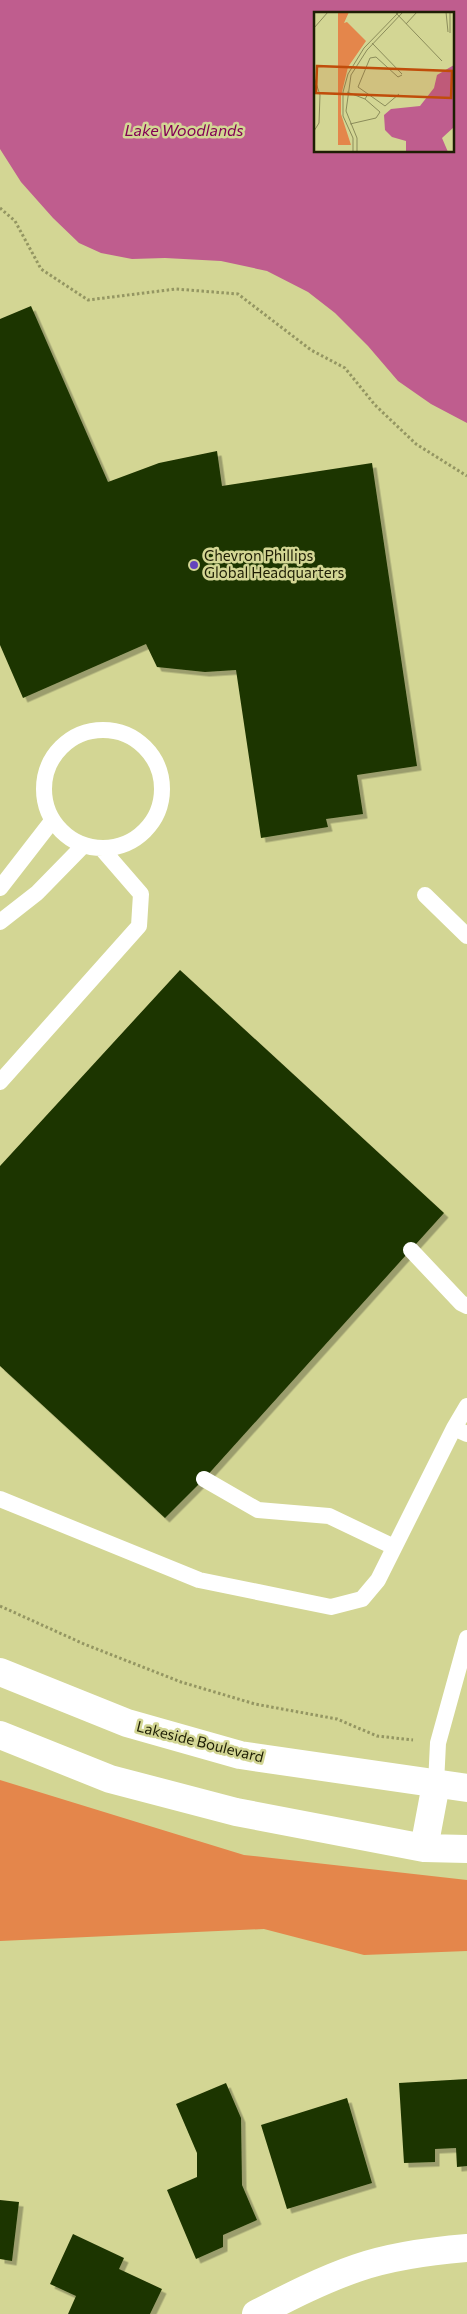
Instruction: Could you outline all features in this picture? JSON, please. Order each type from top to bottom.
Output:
[{"type":"street","name":"Lakeside Boulevard","points":[[0,1672],[128,1723],[240,1755],[467,1788]]},
{"type":"street","points":[[0,1735],[110,1779],[236,1812],[424,1848],[467,1849]]},
{"type":"street","points":[[424,1848],[436,1784]]},
{"type":"street","points":[[256,2314],[305,2288],[359,2267],[426,2252],[467,2248]]},
{"type":"lane","points":[[94,730],[114,730],[133,737],[148,749],[159,766],[163,785],[161,805],[153,823],[139,837],[121,846],[102,849],[83,846],[60,832],[52,821],[45,802],[44,783],[49,764],[60,748],[76,735],[94,730]]},
{"type":"lane","points":[[0,888],[52,821]]},
{"type":"lane","points":[[0,922],[37,893],[83,846]]},
{"type":"lane","points":[[0,1082],[139,926],[141,894],[102,849]]},
{"type":"lane","points":[[425,895],[467,936]]},
{"type":"lane","points":[[411,1250],[461,1303],[467,1306]]},
{"type":"lane","points":[[0,1499],[199,1580],[331,1607],[362,1599],[378,1580],[394,1547],[461,1431],[467,1406]]},
{"type":"lane","points":[[204,1479],[258,1510],[329,1516],[394,1547]]},
{"type":"lane","points":[[436,1784],[438,1743],[467,1638]]},
{"type":"path","points":[[0,208],[15,221],[41,268],[88,300],[176,289],[238,294],[311,350],[345,368],[375,406],[416,444],[467,476]]},
{"type":"path","points":[[0,1606],[84,1644],[180,1682],[255,1704],[337,1718],[377,1736],[438,1743]]},
{"type":"shaded area","points":[[0,1780],[244,1855],[467,1880],[467,1951],[364,1955],[264,1929],[0,1941]]},
{"type":"water","name":"Lake Woodlands","points":[[0,0],[467,0],[467,423],[431,404],[398,381],[368,346],[335,313],[308,292],[267,271],[221,261],[165,258],[132,259],[101,253],[79,243],[53,218],[21,182],[0,149]]},
{"type":"building","name":"Chevron Phillips Global Headquarters","points":[[31,306],[108,482],[159,463],[217,451],[222,486],[372,463],[417,766],[357,775],[363,814],[326,819],[328,827],[261,838],[236,670],[205,672],[157,667],[146,644],[23,698],[0,645],[0,319]]},
{"type":"building","points":[[180,970],[444,1213],[204,1479],[165,1518],[0,1366],[0,1166]]},
{"type":"building","points":[[467,2079],[467,2166],[457,2167],[456,2148],[435,2149],[435,2162],[404,2163],[399,2083]]},
{"type":"building","points":[[226,2083],[241,2118],[242,2185],[257,2220],[223,2235],[223,2247],[196,2259],[167,2190],[197,2177],[197,2153],[176,2104]]},
{"type":"building","points":[[347,2098],[372,2183],[287,2209],[261,2125]]},
{"type":"building","points":[[0,2200],[19,2202],[12,2261],[0,2259]]},
{"type":"building","points":[[73,2234],[124,2258],[119,2269],[162,2289],[150,2314],[68,2314],[76,2296],[50,2284]]},
{"type":"place","name":"Chevron Phillips Global Headquarters","points":[[194,565]]}]
